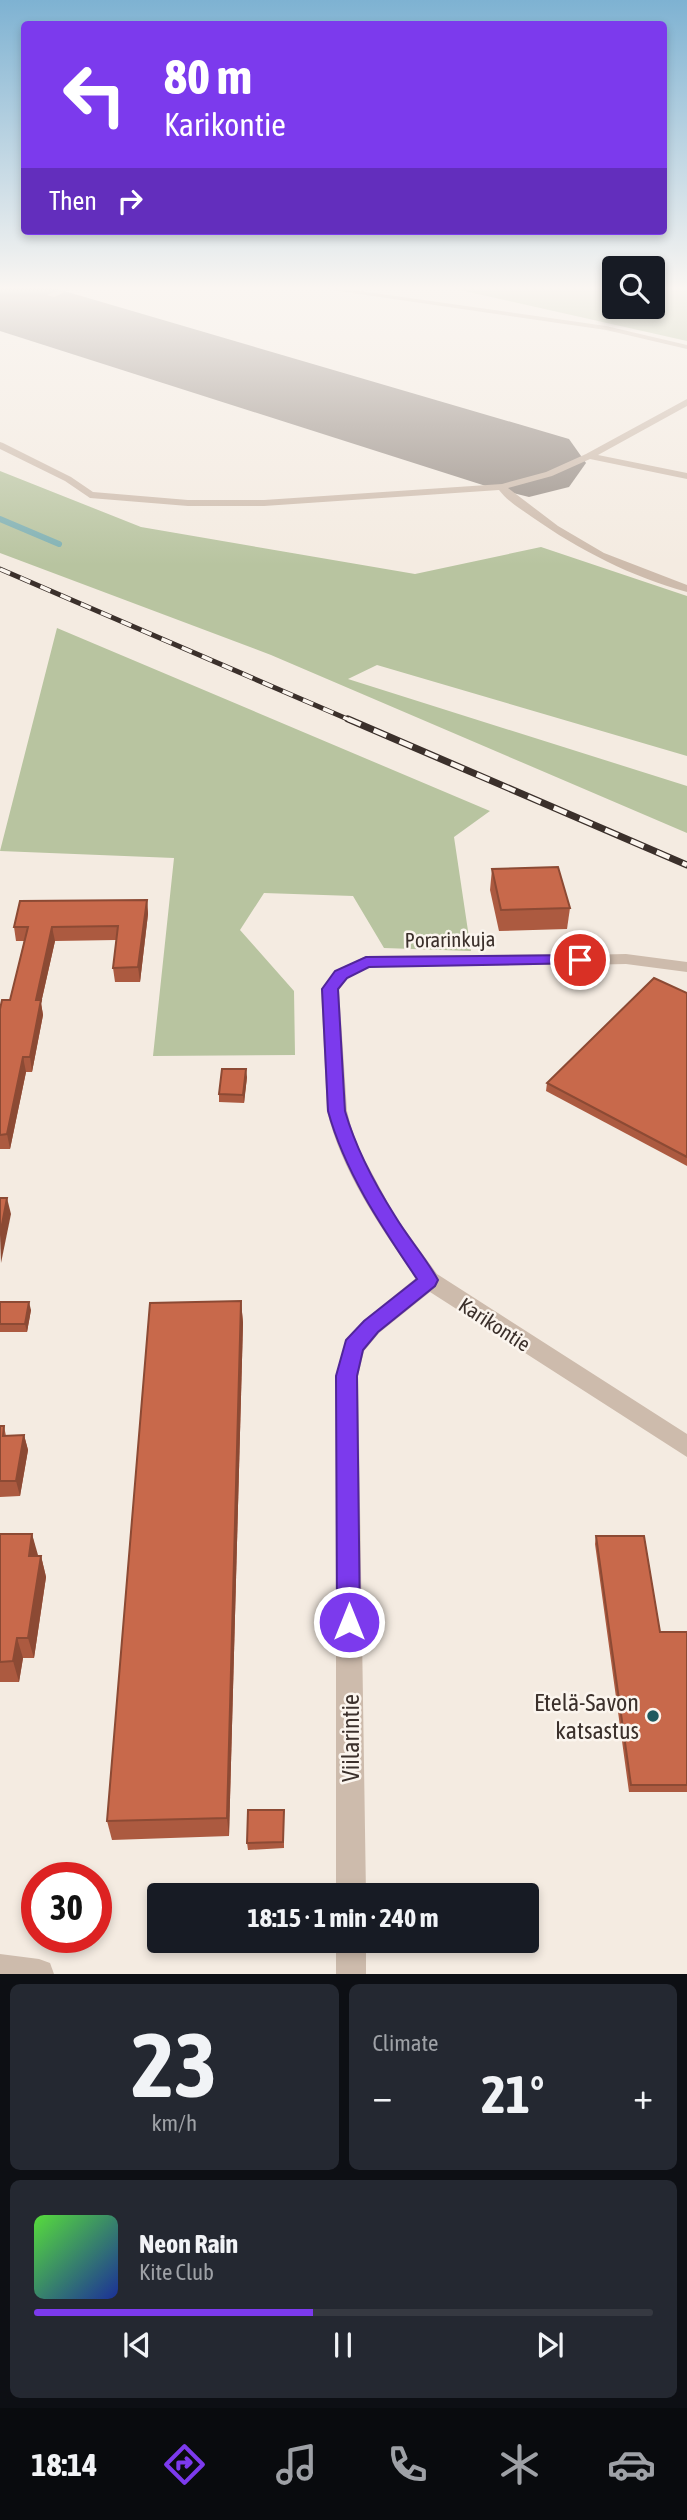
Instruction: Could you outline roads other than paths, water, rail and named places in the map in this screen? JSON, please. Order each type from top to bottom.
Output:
[{"type":"street","name":"Porarinkuja","points":[[330,989],[341,975],[366,962],[580,960]]},
{"type":"street","name":"Karikontie","points":[[330,989],[337,1111],[341,1126],[350,1152],[388,1222],[429,1280],[687,1447]]},
{"type":"street","name":"Viilarintie","points":[[351,1883],[347,1376],[354,1346],[371,1327],[429,1280]]},
{"type":"street","points":[[351,1953],[351,1974]]},
{"type":"street","points":[[0,1969],[39,1974]]},
{"type":"lane","points":[[0,445],[68,479],[90,495],[188,503],[264,503],[502,487],[549,474],[589,456],[687,402]]},
{"type":"lane","points":[[589,456],[687,476]]},
{"type":"lane","points":[[502,487],[509,496],[575,542],[600,555],[687,589]]},
{"type":"lane","points":[[580,960],[626,960],[687,967]]},
{"type":"waterway","points":[[0,519],[59,544]]},
{"type":"railway","points":[[0,569],[352,721]]},
{"type":"railway","points":[[348,719],[687,865]]},
{"type":"place","name":"Etelä-Savon katsastus","points":[[653,1716]]}]
